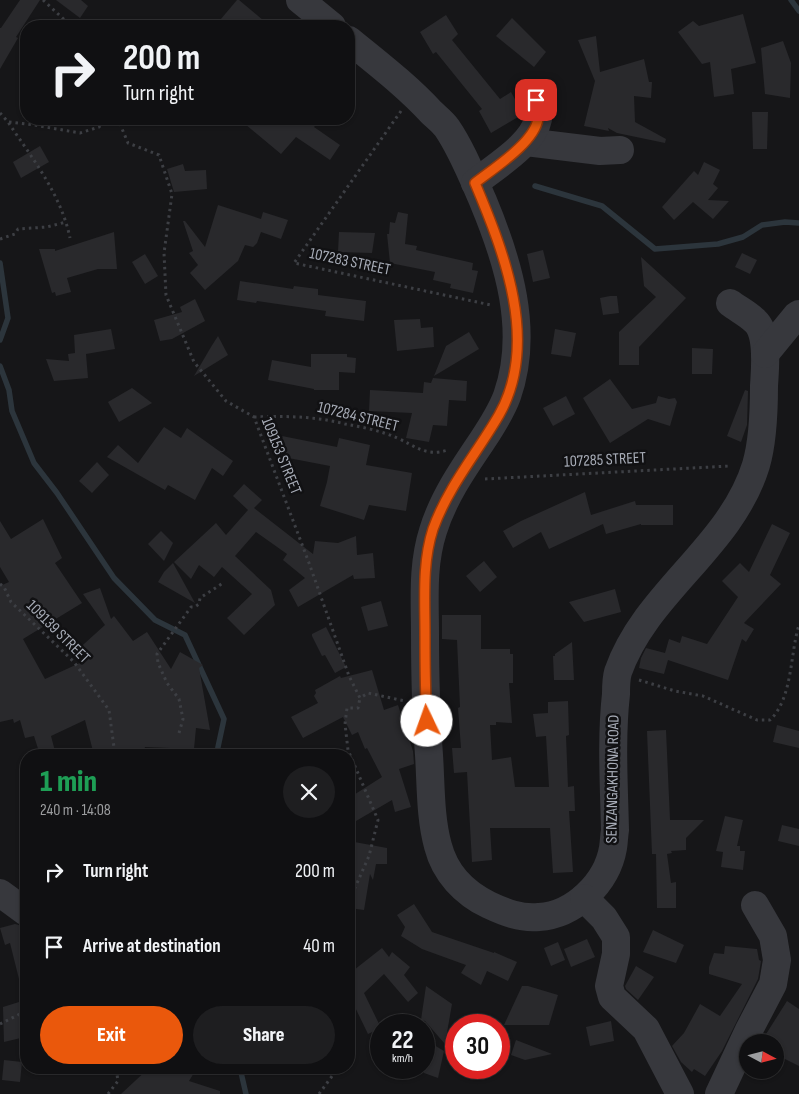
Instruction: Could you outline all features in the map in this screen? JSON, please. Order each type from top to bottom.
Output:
[{"type":"street","points":[[300,0],[325,20]]},
{"type":"street","name":"SENZANGAKHONA ROAD","points":[[355,45],[414,93],[446,127],[475,183],[498,240],[508,273],[516,311],[517,341],[512,379],[500,414],[456,481],[433,528],[428,549],[424,584],[426,704],[433,824],[438,849],[460,886],[480,900],[502,911],[537,918],[568,909],[584,898],[608,866],[613,849],[615,830],[613,716],[617,674],[637,633],[729,518],[746,491],[756,465],[764,407],[765,354],[762,331],[755,321],[730,303]]},
{"type":"street","points":[[475,183],[526,142],[535,130],[538,117],[536,100]]},
{"type":"street","points":[[526,142],[600,151],[620,150]]},
{"type":"street","points":[[765,354],[799,314]]},
{"type":"street","points":[[0,893],[20,908]]},
{"type":"street","points":[[584,898],[604,918],[616,937],[616,954],[609,986],[612,998],[646,1029],[680,1094]]},
{"type":"street","points":[[719,1094],[773,984],[777,960],[774,936],[755,905]]},
{"type":"path","points":[[43,0],[65,20]]},
{"type":"path","name":"107283 STREET","points":[[414,93],[294,263],[516,311]]},
{"type":"path","points":[[0,113],[8,122],[48,183],[66,222],[70,238]]},
{"type":"path","points":[[8,122],[20,123]]},
{"type":"path","points":[[34,125],[80,133],[101,125]]},
{"type":"path","name":"109153 STREET","points":[[120,125],[128,143],[159,155],[172,194],[164,253],[166,295],[194,362],[226,401],[254,416],[349,676],[360,698]]},
{"type":"path","points":[[0,239],[15,234],[18,229],[47,227],[66,222]]},
{"type":"path","name":"107284 STREET","points":[[254,416],[300,416],[346,424],[397,438],[414,448],[437,453],[482,441]]},
{"type":"path","name":"107285 STREET","points":[[456,481],[756,465]]},
{"type":"path","points":[[179,733],[183,719],[179,699],[167,683],[158,663],[157,654],[191,606],[195,607],[199,604],[200,598],[223,583]]},
{"type":"path","name":"109139 STREET","points":[[0,584],[4,587],[11,602],[74,662],[109,710],[114,749]]},
{"type":"path","points":[[617,674],[675,691],[704,696],[757,720],[770,720],[776,714],[789,681],[799,625]]},
{"type":"path","points":[[348,749],[345,724],[347,708],[358,708],[360,698],[368,693],[426,704]]},
{"type":"path","points":[[355,766],[378,820],[369,856],[355,888]]},
{"type":"path","points":[[0,1024],[20,1015]]},
{"type":"path","points":[[108,1094],[118,1081],[117,1074]]},
{"type":"path","points":[[319,1094],[334,1074]]},
{"type":"building","points":[[20,0],[40,0],[27,20],[20,20],[20,31],[16,37],[18,38],[0,69],[1,28]]},
{"type":"building","points":[[56,0],[81,0],[88,6],[80,18]]},
{"type":"building","points":[[239,0],[263,20],[220,20]]},
{"type":"building","points":[[743,14],[756,63],[731,69],[734,94],[714,97],[710,62],[702,64],[678,32],[693,21],[699,26]]},
{"type":"building","points":[[446,15],[458,34],[452,40],[500,99],[511,92],[523,114],[491,133],[479,111],[482,109],[436,52],[433,54],[420,32]]},
{"type":"building","points":[[512,18],[546,52],[534,67],[496,36]]},
{"type":"building","points":[[596,36],[600,72],[644,59],[649,82],[652,82],[651,98],[634,96],[635,122],[666,139],[665,143],[617,133],[608,128],[609,131],[584,126],[595,81],[578,40]]},
{"type":"building","points":[[783,41],[791,63],[790,98],[765,94],[761,48]]},
{"type":"building","points":[[752,112],[768,112],[767,149],[753,149]]},
{"type":"building","points":[[246,125],[316,125],[314,127],[340,145],[330,160],[296,137],[281,154]]},
{"type":"building","points":[[40,146],[49,162],[21,178],[13,162]]},
{"type":"building","points":[[704,162],[720,170],[713,184],[718,188],[708,200],[729,201],[713,219],[693,202],[674,220],[662,207],[694,171],[698,175]]},
{"type":"building","points":[[183,164],[185,171],[206,170],[207,189],[174,192],[167,169]]},
{"type":"building","points":[[218,205],[261,219],[263,212],[288,220],[281,239],[261,232],[257,243],[253,247],[245,245],[238,261],[205,290],[190,273],[198,265],[189,253],[193,251],[183,221],[185,221],[205,247]]},
{"type":"building","points":[[398,212],[408,214],[405,244],[417,246],[416,250],[473,263],[472,270],[478,271],[473,293],[450,288],[451,284],[433,280],[435,272],[390,263],[387,234],[389,234],[390,222],[395,223]]},
{"type":"building","points":[[114,232],[117,269],[98,269],[67,278],[71,292],[56,296],[55,292],[52,293],[39,249],[55,249],[55,251]]},
{"type":"building","points":[[339,232],[375,233],[372,253],[338,252]]},
{"type":"building","points":[[543,250],[550,278],[533,282],[527,254]]},
{"type":"building","points":[[742,253],[757,260],[750,274],[735,267]]},
{"type":"building","points":[[145,254],[158,276],[145,284],[132,262]]},
{"type":"building","points":[[641,257],[686,298],[639,347],[639,365],[619,365],[619,332],[656,297],[644,286]]},
{"type":"building","points":[[240,281],[293,289],[294,286],[318,289],[318,295],[366,301],[364,321],[325,316],[326,311],[237,300]]},
{"type":"building","points":[[617,296],[619,313],[603,315],[600,298]]},
{"type":"building","points":[[195,299],[205,321],[172,339],[160,341],[154,320],[182,312],[180,307]]},
{"type":"building","points":[[420,319],[421,328],[433,327],[434,347],[397,351],[394,320]]},
{"type":"building","points":[[111,329],[115,349],[86,354],[88,378],[54,381],[46,359],[69,361],[68,354],[75,353],[74,335]]},
{"type":"building","points":[[555,329],[576,333],[571,357],[551,354]]},
{"type":"building","points":[[469,332],[479,349],[434,376],[446,346]]},
{"type":"building","points":[[218,336],[228,355],[194,376],[211,347]]},
{"type":"building","points":[[692,348],[713,349],[712,374],[692,374]]},
{"type":"building","points":[[311,354],[347,354],[347,357],[356,358],[355,373],[339,372],[339,390],[314,390],[268,380],[272,360],[311,367]]},
{"type":"building","points":[[433,378],[467,381],[466,401],[449,400],[447,426],[433,425],[429,442],[406,438],[412,413],[369,411],[370,390],[423,393],[424,382],[431,383]]},
{"type":"building","points":[[610,379],[632,409],[656,403],[658,396],[669,399],[675,398],[677,402],[670,426],[648,419],[610,443],[583,398]]},
{"type":"building","points":[[132,388],[152,403],[119,422],[108,402]]},
{"type":"building","points":[[745,390],[748,391],[747,425],[741,442],[727,436]]},
{"type":"building","points":[[566,396],[575,414],[553,426],[543,408]]},
{"type":"building","points":[[164,427],[181,438],[187,428],[233,461],[223,476],[212,468],[195,500],[168,485],[165,490],[107,457],[118,445],[138,463]]},
{"type":"building","points":[[282,436],[337,447],[339,438],[370,445],[366,465],[412,473],[406,511],[369,505],[364,520],[320,506],[330,466],[278,456]]},
{"type":"building","points":[[97,462],[109,475],[92,493],[79,481]]},
{"type":"building","points":[[244,484],[262,500],[254,508],[313,554],[315,541],[338,543],[356,536],[357,555],[373,553],[375,578],[354,579],[353,575],[298,607],[289,590],[305,578],[283,560],[287,554],[256,532],[235,556],[271,590],[275,605],[244,635],[227,618],[252,594],[222,567],[214,577],[199,565],[191,579],[174,562],[216,523],[226,535],[248,510],[233,496]]},
{"type":"building","points":[[585,492],[591,515],[635,501],[636,505],[673,505],[673,525],[641,524],[606,534],[603,524],[549,549],[541,532],[513,548],[503,531]]},
{"type":"building","points":[[43,519],[62,558],[55,563],[82,603],[23,639],[45,679],[82,662],[74,653],[105,625],[83,594],[100,588],[111,619],[114,616],[133,641],[147,632],[171,669],[180,652],[203,665],[199,668],[210,730],[196,728],[194,749],[145,747],[144,749],[92,749],[85,720],[51,736],[54,749],[38,749],[34,736],[25,738],[20,720],[14,723],[13,719],[0,722],[0,586],[9,582],[0,567],[0,521],[11,539]]},
{"type":"building","points":[[772,524],[790,533],[770,575],[781,584],[744,623],[754,629],[746,642],[742,639],[728,680],[668,660],[664,674],[639,668],[646,648],[665,653],[669,639],[680,643],[682,636],[707,644],[738,597],[722,581],[740,563],[749,572]]},
{"type":"building","points":[[161,531],[173,543],[164,561],[148,544]]},
{"type":"building","points":[[484,561],[497,577],[480,592],[466,576]]},
{"type":"building","points":[[173,563],[195,603],[158,582]]},
{"type":"building","points":[[615,589],[621,612],[584,622],[569,602]]},
{"type":"building","points":[[381,601],[388,626],[368,631],[361,607]]},
{"type":"building","points":[[442,615],[481,615],[481,649],[510,649],[510,654],[513,654],[513,683],[509,683],[512,723],[496,722],[496,725],[490,725],[492,760],[511,757],[515,787],[549,787],[546,736],[536,737],[533,714],[548,713],[548,702],[568,701],[569,735],[566,736],[568,787],[574,786],[575,811],[569,811],[573,872],[553,873],[550,828],[490,828],[492,860],[472,862],[467,772],[454,773],[452,748],[461,748],[458,708],[460,707],[457,640],[442,639]]},
{"type":"building","points":[[326,627],[346,667],[335,673],[325,655],[322,656],[312,636],[312,634]]},
{"type":"building","points":[[572,642],[574,680],[554,680],[553,656]]},
{"type":"building","points":[[372,670],[384,710],[398,705],[413,751],[414,764],[399,769],[411,807],[395,812],[392,800],[356,821],[355,794],[382,777],[367,748],[365,749],[358,732],[352,735],[343,717],[303,738],[291,717],[318,703],[314,696],[315,690],[340,676],[341,678]]},
{"type":"building","points":[[777,725],[799,731],[799,748],[773,742]]},
{"type":"building","points":[[666,730],[670,820],[704,820],[686,838],[686,850],[671,851],[672,853],[667,854],[671,883],[676,882],[676,908],[657,908],[656,854],[652,854],[647,731]]},
{"type":"building","points":[[725,816],[743,820],[737,846],[740,846],[740,851],[745,851],[743,870],[721,867],[723,852],[716,851]]},
{"type":"building","points":[[782,825],[799,829],[799,846],[778,841]]},
{"type":"building","points":[[355,842],[387,848],[387,864],[376,864],[373,880],[370,874],[364,910],[355,909]]},
{"type":"building","points":[[414,904],[432,932],[494,952],[517,962],[508,981],[487,971],[481,985],[461,973],[466,965],[422,949],[401,936],[405,927],[397,915]]},
{"type":"building","points":[[15,924],[20,925],[20,983],[10,943],[5,945],[0,928]]},
{"type":"building","points":[[653,930],[684,945],[676,963],[643,952]]},
{"type":"building","points":[[587,939],[595,957],[571,967],[564,949]]},
{"type":"building","points":[[558,942],[565,960],[551,966],[544,948]]},
{"type":"building","points":[[725,946],[757,949],[759,960],[761,961],[758,979],[722,1051],[705,1076],[694,1069],[692,1072],[681,1062],[672,1046],[684,1033],[700,1004],[720,1016],[742,984],[709,974],[709,967],[714,953],[724,954]]},
{"type":"building","points":[[382,948],[389,957],[392,952],[410,967],[404,975],[418,993],[408,1002],[384,974],[364,993],[374,1014],[370,1014],[370,1033],[368,1034],[355,1007],[355,969]]},
{"type":"building","points":[[636,966],[654,977],[638,1000],[625,986]]},
{"type":"building","points":[[426,986],[452,1004],[450,1014],[445,1014],[445,1044],[435,1032],[435,1014],[422,1014]]},
{"type":"building","points":[[522,986],[558,995],[549,1025],[510,1025],[509,1014]]},
{"type":"building","points":[[787,1001],[799,1009],[799,1066],[784,1058],[784,1034],[766,1034]]},
{"type":"building","points":[[19,1002],[20,1038],[4,1042],[3,1007]]},
{"type":"building","points":[[611,1021],[614,1041],[590,1046],[586,1027]]},
{"type":"building","points":[[516,1040],[552,1054],[525,1060],[511,1055]]},
{"type":"building","points":[[435,1046],[444,1051],[438,1078],[435,1077]]},
{"type":"building","points":[[4,1060],[20,1062],[20,1082],[2,1080]]},
{"type":"building","points":[[143,1074],[193,1074],[189,1081],[220,1091],[220,1094],[121,1094]]},
{"type":"waterway","points":[[791,0],[799,11]]},
{"type":"waterway","points":[[535,186],[602,206],[655,249],[718,244],[743,237],[762,225],[785,222],[799,223]]},
{"type":"waterway","points":[[0,263],[8,318],[0,340]]},
{"type":"waterway","points":[[0,366],[9,390],[12,411],[34,463],[57,493],[114,578],[155,620],[185,635],[224,719],[218,749]]},
{"type":"waterway","points":[[241,1074],[246,1094]]},
{"type":"route","points":[[427,721],[424,584],[428,549],[433,528],[456,481],[500,414],[512,379],[517,341],[516,311],[508,273],[498,240],[475,183],[526,142],[535,130],[538,117],[536,100]]}]
